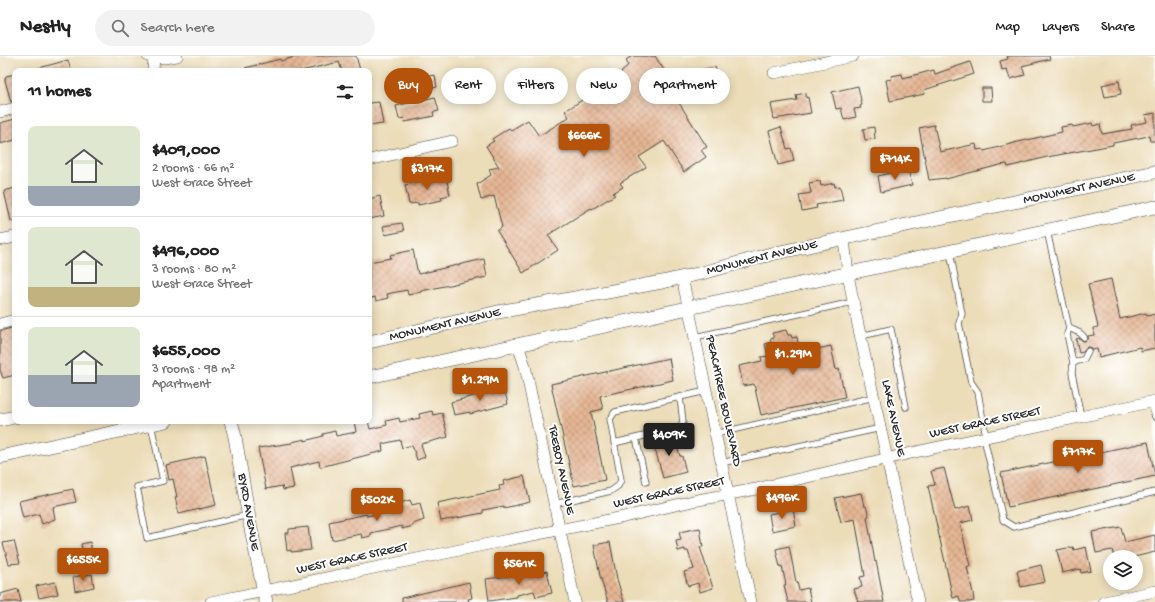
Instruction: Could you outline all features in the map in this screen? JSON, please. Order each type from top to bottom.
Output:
[{"type":"street","points":[[153,68],[151,57],[164,58],[177,56]]},
{"type":"street","points":[[774,73],[853,56]]},
{"type":"street","points":[[0,112],[12,109]]},
{"type":"street","points":[[372,159],[452,141]]},
{"type":"street","name":"MONUMENT AVENUE","points":[[372,341],[498,312],[682,277],[771,254],[1155,172]]},
{"type":"street","points":[[372,376],[1155,207]]},
{"type":"street","points":[[0,240],[12,238]]},
{"type":"street","name":"LAKE AVENUE","points":[[844,239],[853,302],[918,602]]},
{"type":"street","name":"PEACHTREE BOULEVARD","points":[[682,277],[751,602]]},
{"type":"street","points":[[0,324],[12,321]]},
{"type":"street","name":"TREBOY AVENUE","points":[[518,345],[525,366],[575,602]]},
{"type":"street","name":"WEST GRACE STREET","points":[[211,602],[265,597],[560,529],[1153,402]]},
{"type":"street","points":[[0,420],[12,418]]},
{"type":"street","points":[[0,457],[151,424]]},
{"type":"street","name":"BYRD AVENUE","points":[[232,424],[265,597]]},
{"type":"street","points":[[1104,602],[1155,591]]},
{"type":"lane","points":[[1047,231],[1070,328],[1067,334],[1073,363],[1072,373],[1081,417]]},
{"type":"lane","points":[[950,252],[962,314],[959,323],[971,382],[978,392],[985,437],[1003,520],[1014,527],[1155,492]]},
{"type":"lane","points":[[695,337],[853,302]]},
{"type":"lane","points":[[1070,328],[1080,333],[1084,337]]},
{"type":"lane","points":[[861,336],[891,329],[906,407]]},
{"type":"lane","points":[[1073,363],[1084,359],[1088,351]]},
{"type":"lane","points":[[554,504],[611,491],[618,486],[621,480],[610,420],[615,412],[706,391]]},
{"type":"lane","points":[[614,442],[679,428],[683,422],[680,397]]},
{"type":"lane","points":[[715,434],[874,397]]},
{"type":"lane","points":[[1153,402],[1155,417]]},
{"type":"lane","points":[[151,424],[163,481],[137,487],[146,538],[249,514]]},
{"type":"lane","points":[[722,463],[881,428]]},
{"type":"lane","points":[[636,438],[646,482]]},
{"type":"building","points":[[298,56],[356,56],[359,68],[341,68],[339,62],[314,68],[245,68],[280,59],[281,61]]},
{"type":"building","points":[[632,56],[655,56],[663,68],[639,68],[639,104],[680,104],[707,147],[701,150],[706,157],[684,172],[664,141],[639,157],[646,167],[620,183],[623,187],[613,193],[615,195],[548,235],[558,250],[523,273],[497,231],[502,227],[494,196],[481,200],[477,184],[491,175],[489,169],[499,167],[486,146],[494,141],[492,139],[509,128],[511,130],[528,120],[539,136],[569,117],[565,111],[576,104],[631,104],[631,68],[625,68],[628,65],[626,60]]},
{"type":"building","points":[[1007,56],[1049,56],[1050,59],[1022,66],[1025,75],[1010,79],[1007,69],[1002,70],[1000,61],[1008,59]]},
{"type":"building","points":[[68,60],[70,68],[39,68]]},
{"type":"building","points":[[970,62],[974,74],[924,90],[925,94],[890,101],[886,80],[892,79],[891,76],[902,74],[903,78],[934,70],[935,74]]},
{"type":"building","points":[[12,75],[11,102],[5,80],[6,76]]},
{"type":"building","points":[[433,75],[435,75],[437,87],[433,88]]},
{"type":"building","points":[[1119,81],[1121,94],[1105,97],[1102,85]]},
{"type":"building","points":[[858,86],[862,105],[860,106],[861,108],[854,109],[856,117],[844,120],[841,108],[836,109],[832,92]]},
{"type":"building","points":[[982,88],[991,88],[992,101],[982,101]]},
{"type":"building","points":[[806,93],[806,98],[808,97],[811,113],[774,119],[771,104],[797,100],[796,95]]},
{"type":"building","points":[[433,97],[435,97],[439,111],[433,112],[434,116],[405,122],[404,118],[399,119],[396,106],[405,104],[433,104]]},
{"type":"building","points":[[379,102],[383,124],[372,126],[372,103]]},
{"type":"building","points":[[1155,113],[1155,141],[1150,141],[1149,136],[1113,143],[1113,145],[1047,157],[1008,167],[1007,164],[1000,165],[946,179],[929,180],[919,128],[934,125],[940,152],[976,144],[977,150],[983,149],[984,151],[1062,132],[1061,127],[1072,125],[1073,127],[1092,123],[1093,126],[1100,124],[1102,134],[1132,129],[1131,125],[1147,122],[1145,115]]},
{"type":"building","points":[[12,120],[12,141],[0,144],[0,123]]},
{"type":"building","points":[[781,127],[787,149],[791,148],[794,161],[778,165],[769,131]]},
{"type":"building","points":[[874,127],[875,139],[865,140],[863,129]]},
{"type":"building","points":[[908,169],[912,185],[881,192],[878,176]]},
{"type":"building","points":[[446,177],[450,195],[441,197],[442,200],[418,205],[418,203],[409,204],[405,185]]},
{"type":"building","points":[[820,181],[821,186],[834,183],[835,187],[840,186],[843,200],[816,205],[817,208],[802,211],[799,195],[811,193],[809,183]]},
{"type":"building","points":[[12,189],[12,221],[11,221],[4,191]]},
{"type":"building","points":[[380,196],[384,216],[372,218],[372,198]]},
{"type":"building","points":[[402,223],[404,231],[385,235],[383,226]]},
{"type":"building","points":[[413,250],[418,274],[484,259],[487,277],[408,295],[407,290],[387,294],[388,298],[376,301],[375,297],[372,298],[372,261],[391,258],[390,255]]},
{"type":"building","points":[[1111,279],[1120,319],[1146,313],[1147,316],[1155,314],[1155,348],[1141,351],[1140,347],[1099,357],[1097,349],[1092,350],[1090,347],[1087,347],[1083,352],[1079,353],[1076,339],[1079,338],[1085,341],[1088,336],[1094,335],[1093,328],[1098,327],[1088,284]]},
{"type":"building","points":[[12,328],[12,376],[3,378],[0,370],[0,331]]},
{"type":"building","points":[[786,330],[788,335],[791,335],[792,338],[797,337],[799,349],[807,347],[808,351],[831,346],[836,370],[839,369],[845,397],[761,415],[754,384],[743,386],[739,366],[762,361],[761,357],[768,356],[765,344],[771,342],[770,339],[774,338],[772,333]]},
{"type":"building","points":[[669,358],[673,380],[600,396],[603,409],[591,412],[605,480],[574,486],[551,384]]},
{"type":"building","points":[[504,388],[508,404],[470,414],[470,412],[454,415],[451,402]]},
{"type":"building","points":[[432,411],[433,415],[442,413],[448,437],[421,444],[425,457],[417,460],[412,445],[402,448],[400,440],[382,444],[383,451],[320,467],[319,461],[290,468],[294,488],[283,490],[282,486],[266,489],[258,448],[292,443],[305,439],[305,441],[335,431],[336,436],[356,432],[355,424],[369,424],[370,429],[387,425],[386,421],[399,418],[400,422],[420,418],[419,414]]},
{"type":"building","points":[[674,436],[680,456],[682,456],[686,472],[663,478],[654,445],[658,444],[657,439]]},
{"type":"building","points":[[1148,442],[1155,476],[1008,507],[1001,473]]},
{"type":"building","points":[[205,456],[216,505],[179,514],[173,479],[169,480],[166,465]]},
{"type":"building","points":[[944,468],[955,510],[970,506],[973,520],[960,523],[970,566],[967,567],[974,601],[960,602],[959,596],[953,598],[928,486],[935,485],[931,471]]},
{"type":"building","points":[[524,476],[530,502],[504,508],[504,506],[483,510],[483,513],[441,521],[437,503],[500,490],[499,486],[504,485],[503,481]]},
{"type":"building","points":[[73,489],[76,502],[53,507],[55,519],[42,524],[39,514],[23,518],[19,501]]},
{"type":"building","points":[[861,493],[864,506],[866,506],[869,516],[867,517],[884,602],[858,602],[854,589],[862,587],[860,577],[865,576],[855,519],[841,522],[835,498]]},
{"type":"building","points":[[410,500],[412,505],[420,503],[424,520],[413,524],[413,526],[402,529],[402,526],[371,533],[371,536],[362,538],[361,534],[332,540],[329,522],[367,514],[367,516],[402,509],[400,503]]},
{"type":"building","points":[[793,509],[796,526],[772,531],[769,514]]},
{"type":"building","points":[[308,527],[311,550],[287,551],[285,533],[289,533],[289,529]]},
{"type":"building","points":[[1121,527],[1125,542],[1155,535],[1155,552],[1143,555],[1143,550],[1103,550],[1103,552],[1096,553],[1092,532]]},
{"type":"building","points":[[700,528],[703,547],[700,547],[713,588],[700,592],[698,583],[688,586],[684,572],[694,569],[688,551],[685,551],[685,549],[678,551],[676,541],[681,540],[679,532]]},
{"type":"building","points":[[14,541],[20,563],[9,564],[3,543]]},
{"type":"building","points":[[90,542],[92,552],[83,554],[81,544]]},
{"type":"building","points":[[610,542],[617,579],[624,602],[608,602],[600,576],[594,545]]},
{"type":"building","points":[[789,546],[799,590],[808,588],[811,602],[788,602],[782,566],[780,567],[776,549]]},
{"type":"building","points":[[1073,547],[1074,550],[1086,547],[1091,571],[1081,573],[1080,569],[1062,573],[1057,550]]},
{"type":"building","points":[[1041,565],[1045,582],[1021,587],[1017,571]]},
{"type":"building","points":[[533,570],[534,574],[547,571],[552,593],[536,597],[534,591],[517,595],[517,597],[489,601],[486,579],[523,574],[523,572]]},
{"type":"building","points":[[92,574],[94,587],[75,591],[73,577]]},
{"type":"building","points":[[55,582],[58,594],[39,598],[36,586]]},
{"type":"building","points":[[469,582],[472,598],[468,599],[469,602],[402,602],[402,598]]},
{"type":"building","points":[[18,589],[21,602],[0,602],[0,594]]}]
